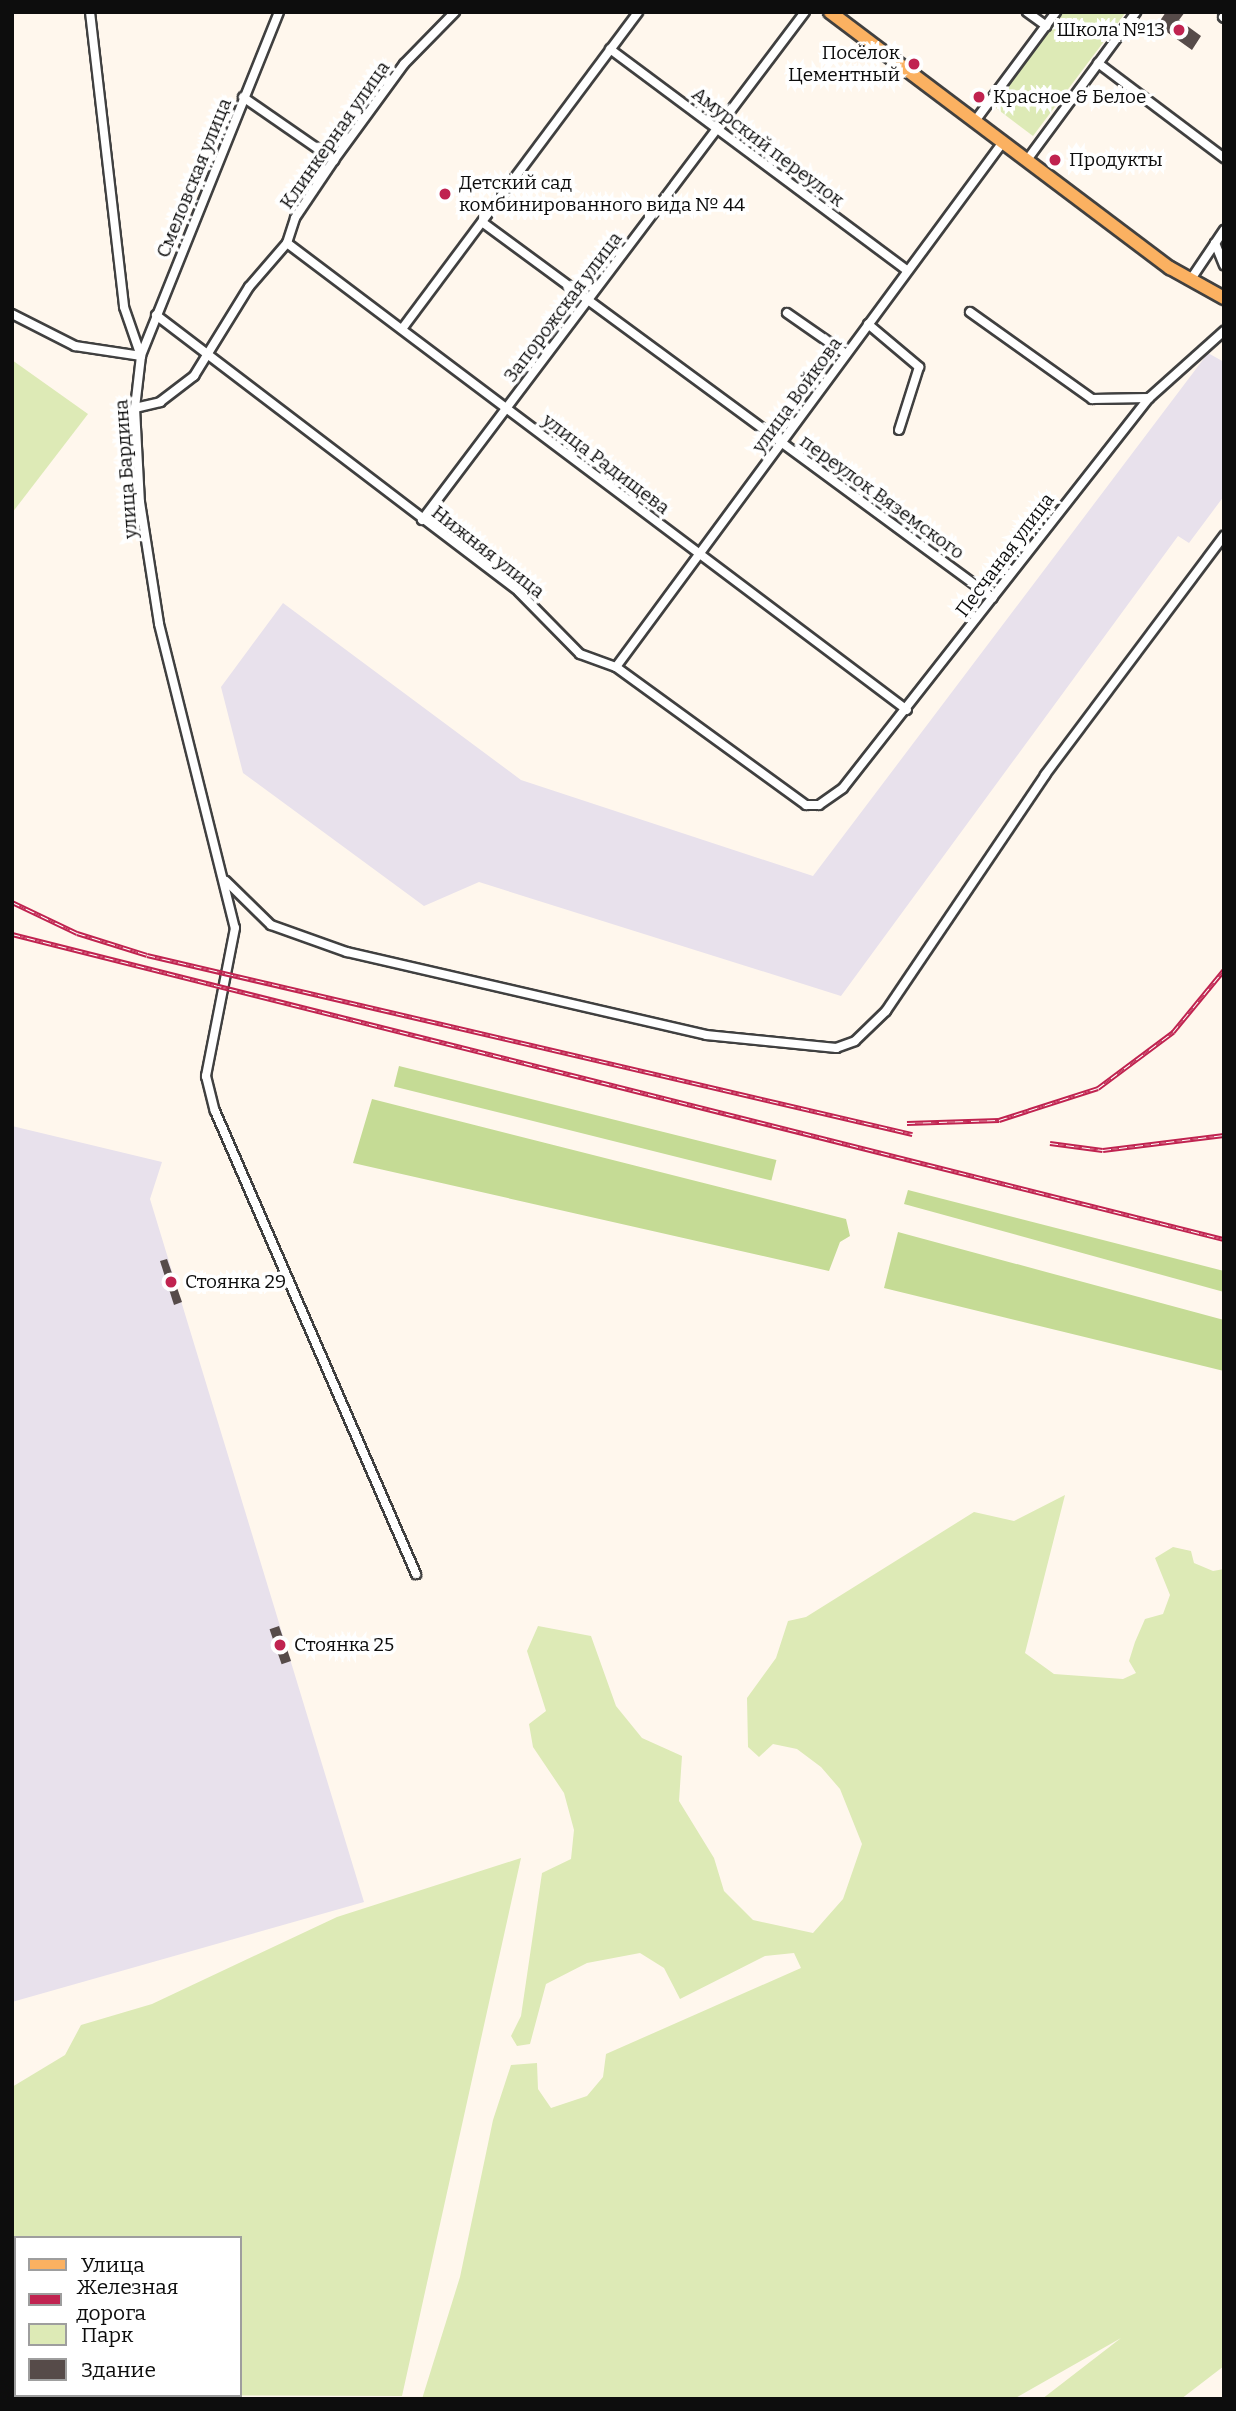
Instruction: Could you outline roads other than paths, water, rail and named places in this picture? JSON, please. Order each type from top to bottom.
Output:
[{"type":"main road","points":[[830,12],[1027,160],[1191,279],[1224,298]]},
{"type":"street","name":"улица Бардина","points":[[90,12],[124,307],[141,356],[135,408],[140,502],[159,624],[235,928],[206,1076],[215,1111],[416,1574]]},
{"type":"street","name":"Смеловская улица","points":[[141,356],[279,12]]},
{"type":"street","name":"Клинкерная улица","points":[[135,408],[178,391],[210,356],[249,288],[287,243],[295,218],[334,160],[404,64],[455,12]]},
{"type":"street","points":[[402,329],[638,12]]},
{"type":"street","name":"Запорожская улица","points":[[422,520],[805,12]]},
{"type":"street","points":[[1027,12],[1046,26]]},
{"type":"street","points":[[975,121],[1056,12]]},
{"type":"street","points":[[1027,160],[1136,12]]},
{"type":"street","name":"Амурский переулок","points":[[610,49],[907,270]]},
{"type":"street","points":[[1098,63],[1224,158]]},
{"type":"street","points":[[243,97],[334,160]]},
{"type":"street","name":"улица Войкова","points":[[616,667],[1003,142]]},
{"type":"street","name":"переулок Вяземского","points":[[482,222],[993,598]]},
{"type":"street","points":[[1191,279],[1224,230]]},
{"type":"street","name":"улица Радищева","points":[[287,243],[907,710]]},
{"type":"street","points":[[1215,243],[1224,265]]},
{"type":"street","points":[[970,312],[1092,399],[1149,398]]},
{"type":"street","points":[[787,313],[846,354]]},
{"type":"street","points":[[12,314],[75,346],[141,356]]},
{"type":"street","name":"Нижняя улица","points":[[156,315],[519,592],[580,654],[616,667],[794,800],[819,805]]},
{"type":"street","points":[[868,324],[919,367],[899,430]]},
{"type":"street","name":"Песчаная улица","points":[[819,805],[843,788],[907,710],[1149,398],[1224,331]]},
{"type":"street","points":[[224,879],[271,925],[347,952],[706,1035],[836,1048],[855,1041],[886,1011],[1045,775],[1224,536]]},
{"type":"railway","points":[[12,902],[77,933],[147,955],[912,1134]]},
{"type":"railway","points":[[12,934],[1224,1239]]},
{"type":"railway","points":[[907,1123],[999,1120],[1098,1088],[1173,1032],[1224,970]]},
{"type":"railway","points":[[1050,1143],[1103,1150],[1224,1135]]},
{"type":"place","name":"Школа №13","points":[[1179,30]]},
{"type":"place","name":"Посёлок Цементный","points":[[914,64]]},
{"type":"place","name":"Красное & Белое","points":[[979,97]]},
{"type":"place","name":"Продукты","points":[[1055,160]]},
{"type":"place","name":"Детский сад комбинированного вида № 44","points":[[445,194]]},
{"type":"place","name":"Стоянка 29","points":[[171,1282]]},
{"type":"place","name":"Стоянка 25","points":[[280,1645]]}]
